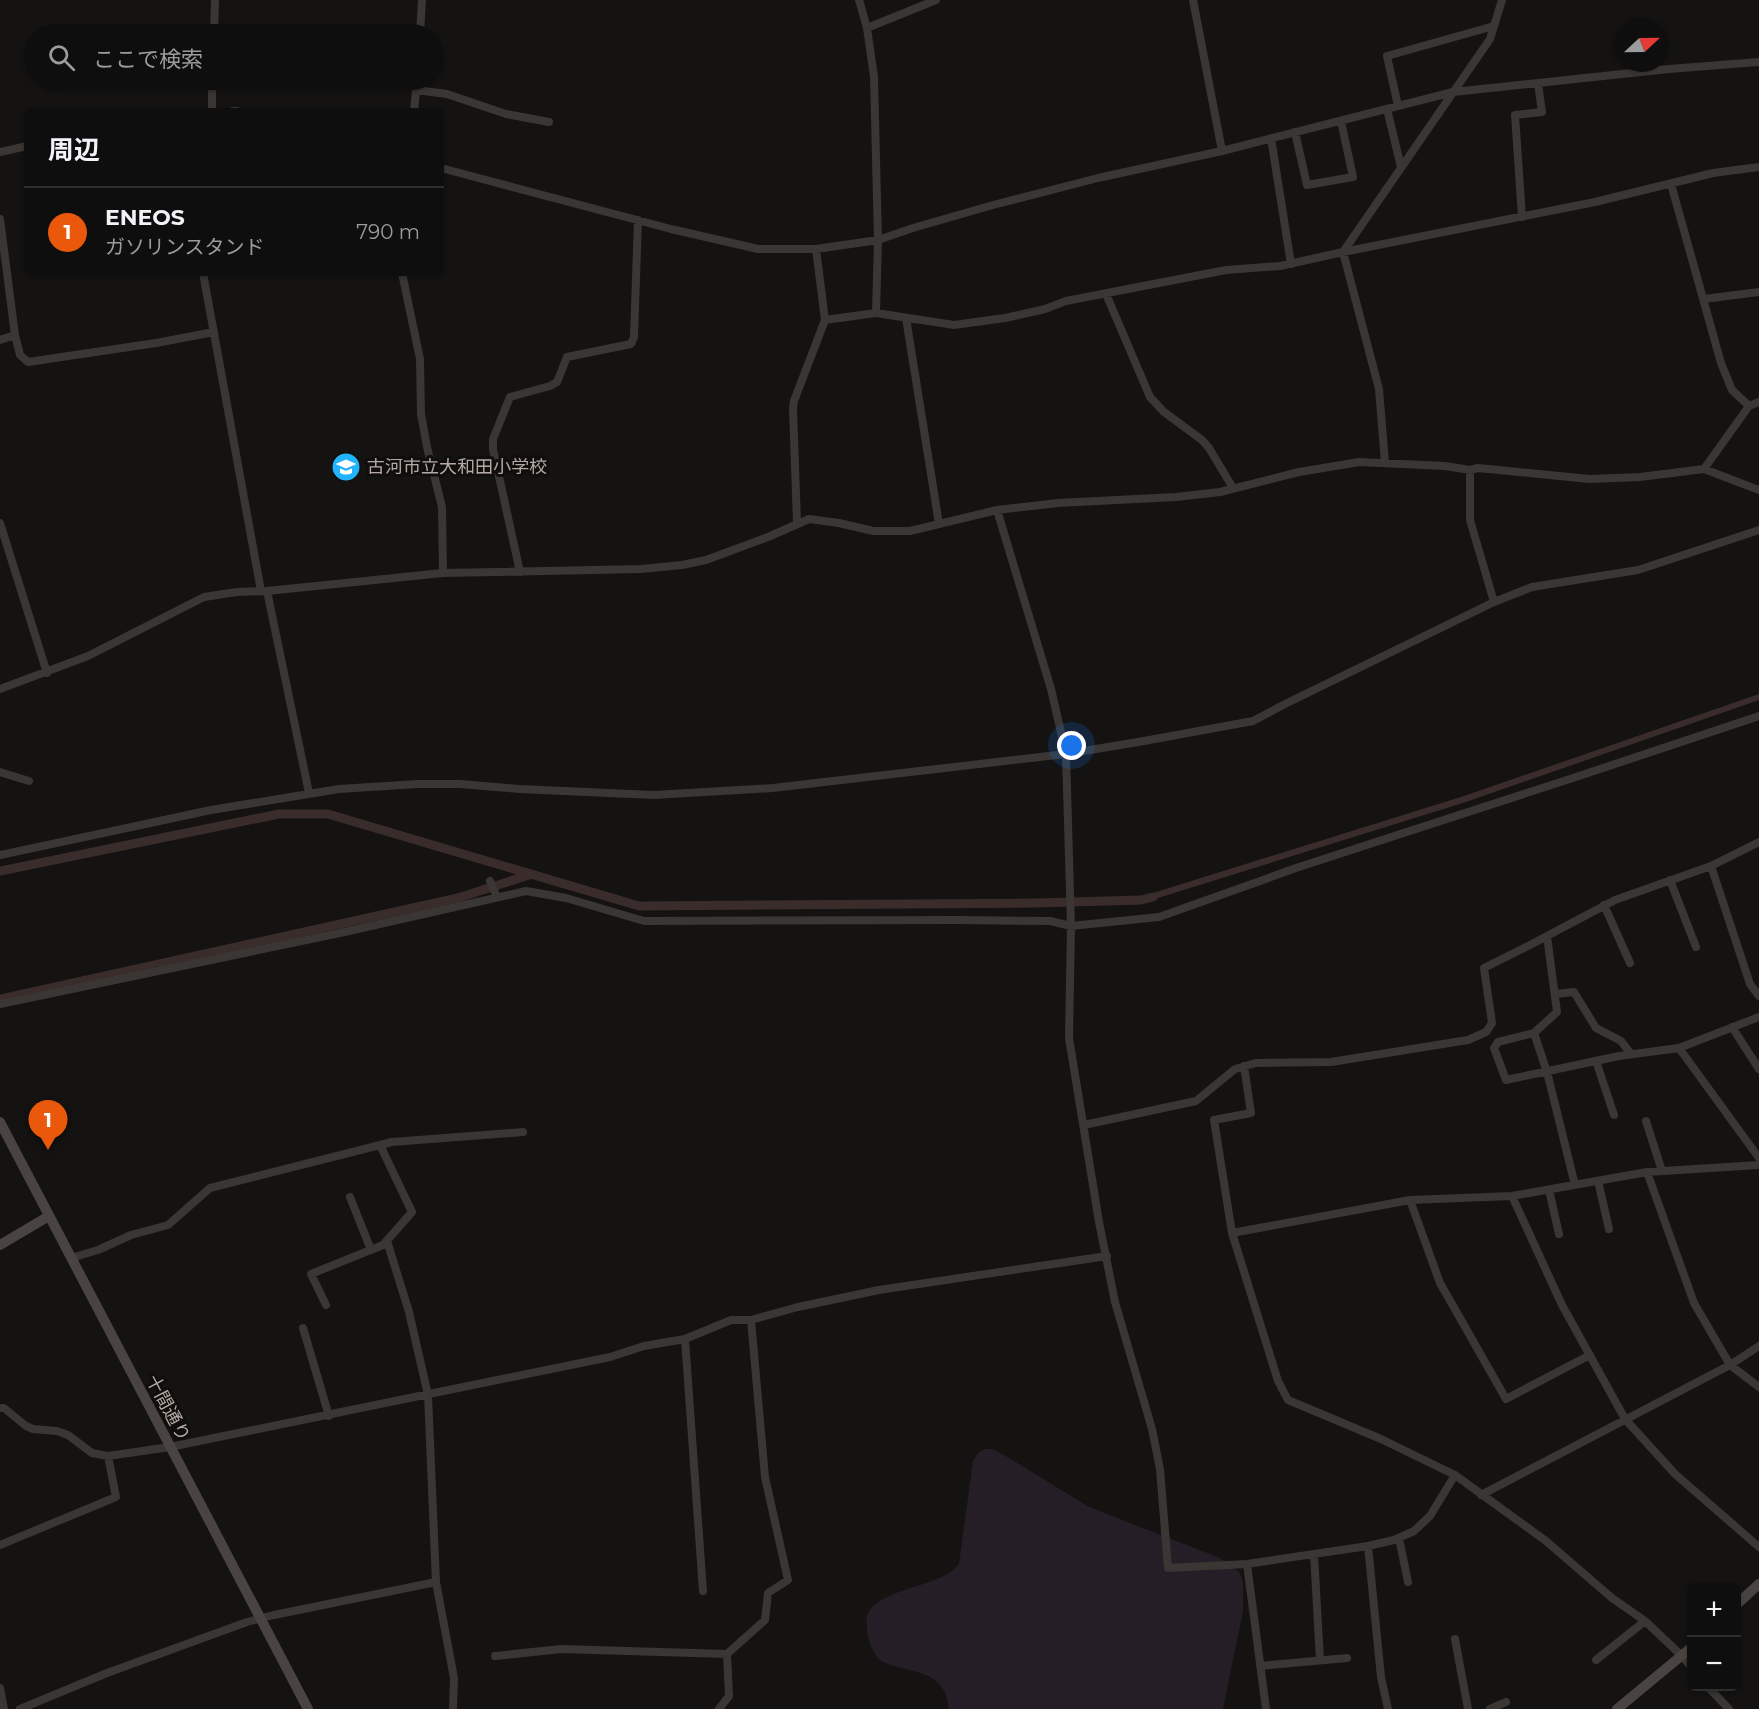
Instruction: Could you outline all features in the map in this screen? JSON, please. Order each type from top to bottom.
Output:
[{"type":"street","points":[[214,24],[215,0]]},
{"type":"street","points":[[421,24],[422,0]]},
{"type":"street","points":[[859,0],[867,28],[874,77],[878,240],[876,313]]},
{"type":"street","points":[[867,28],[936,0]]},
{"type":"street","points":[[1193,0],[1222,151]]},
{"type":"street","points":[[1385,463],[1378,389],[1343,252],[1490,39],[1502,0]]},
{"type":"street","points":[[1398,106],[1387,56],[1494,26]]},
{"type":"street","points":[[444,169],[758,249],[816,249],[878,240],[993,205],[1098,178],[1222,151],[1453,92],[1669,69],[1759,62]]},
{"type":"street","points":[[1522,217],[1515,115],[1542,112],[1538,82]]},
{"type":"street","points":[[212,108],[213,90]]},
{"type":"street","points":[[414,108],[416,90],[447,94],[506,114],[549,122]]},
{"type":"street","points":[[1387,109],[1401,167]]},
{"type":"street","points":[[1295,132],[1307,185],[1353,177],[1341,120]]},
{"type":"street","points":[[1271,138],[1291,264]]},
{"type":"street","points":[[0,152],[24,147]]},
{"type":"street","points":[[825,320],[876,313],[954,325],[1005,318],[1045,309],[1066,301],[1226,270],[1291,264],[1595,202],[1713,173],[1759,167]]},
{"type":"street","points":[[1671,184],[1721,363],[1732,390],[1749,406]]},
{"type":"street","points":[[0,219],[15,335],[20,355],[28,362],[214,332]]},
{"type":"street","points":[[520,572],[493,449],[493,439],[510,397],[557,382],[567,357],[630,344],[634,337],[638,220]]},
{"type":"street","points":[[797,523],[792,409],[825,320],[816,249]]},
{"type":"street","points":[[204,276],[264,591],[309,793]]},
{"type":"street","points":[[403,276],[420,359],[421,414],[442,507],[443,573]]},
{"type":"street","points":[[1704,299],[1759,292]]},
{"type":"street","points":[[1106,294],[1150,397],[1164,412],[1202,440],[1233,488]]},
{"type":"street","points":[[906,318],[939,524]]},
{"type":"street","points":[[0,340],[15,335]]},
{"type":"street","points":[[1704,469],[1749,406],[1759,402]]},
{"type":"street","points":[[0,689],[88,656],[204,597],[443,573],[641,569],[682,565],[706,560],[809,519],[873,531],[910,531],[997,510],[1058,503],[1220,492],[1299,472],[1359,462],[1445,466],[1470,470],[1478,468],[1589,478],[1640,477],[1704,469],[1759,490]]},
{"type":"street","points":[[1470,470],[1470,520],[1494,602]]},
{"type":"street","points":[[997,510],[1051,689],[1066,754],[1071,926],[1069,1038],[1115,1302],[1152,1429],[1160,1469],[1168,1568],[1247,1564],[1368,1546],[1398,1538],[1414,1531],[1430,1516],[1455,1476]]},
{"type":"street","points":[[0,523],[2,541],[47,673]]},
{"type":"street","points":[[0,855],[211,810],[339,789],[460,784],[519,789],[666,795],[773,788],[1066,754],[1253,722],[1494,602],[1532,587],[1638,570],[1759,530]]},
{"type":"street","points":[[0,1004],[526,891],[566,898],[644,921],[1050,921],[1071,926],[1159,917],[1299,867],[1759,716]]},
{"type":"street","points":[[0,772],[29,781]]},
{"type":"street","points":[[1084,1125],[1196,1101],[1235,1069],[1256,1063],[1331,1062],[1468,1040],[1486,1032],[1492,1023],[1484,968],[1604,905],[1711,866],[1759,842]]},
{"type":"street","points":[[1711,866],[1750,984],[1759,996]]},
{"type":"street","points":[[1670,880],[1696,946]]},
{"type":"street","points":[[490,881],[498,897]]},
{"type":"street","points":[[1604,905],[1630,963]]},
{"type":"street","points":[[1548,936],[1557,1012],[1534,1033],[1498,1042],[1494,1048],[1506,1080],[1631,1054],[1679,1048],[1759,1017]]},
{"type":"street","points":[[1555,994],[1574,992],[1596,1028],[1621,1041],[1631,1054]]},
{"type":"street","points":[[1732,1027],[1759,1069]]},
{"type":"street","points":[[1534,1033],[1547,1072],[1575,1185]]},
{"type":"street","points":[[1679,1048],[1759,1158]]},
{"type":"street","points":[[1596,1061],[1614,1115]]},
{"type":"street","points":[[1244,1066],[1251,1113],[1214,1120],[1232,1233],[1278,1381],[1288,1400],[1381,1439],[1455,1476],[1546,1541],[1612,1598],[1645,1621],[1687,1662]]},
{"type":"street","points":[[1646,1121],[1662,1171]]},
{"type":"street","name":"十間通り","points":[[0,1122],[308,1709]]},
{"type":"street","points":[[71,1258],[98,1250],[131,1235],[168,1224],[210,1188],[392,1142],[523,1132]]},
{"type":"street","points":[[326,1305],[311,1274],[383,1245],[412,1212],[380,1145]]},
{"type":"street","points":[[1232,1233],[1410,1200],[1512,1196],[1647,1172],[1759,1165]]},
{"type":"street","points":[[1647,1172],[1694,1303],[1730,1365],[1759,1387]]},
{"type":"street","points":[[1598,1181],[1609,1228]]},
{"type":"street","points":[[1549,1190],[1559,1234]]},
{"type":"street","points":[[1512,1196],[1562,1305],[1626,1419],[1675,1474],[1759,1547]]},
{"type":"street","points":[[350,1197],[371,1250]]},
{"type":"street","points":[[1410,1200],[1440,1283],[1506,1399],[1590,1355]]},
{"type":"street","points":[[0,1245],[49,1216]]},
{"type":"street","points":[[387,1241],[409,1312],[428,1395],[436,1582],[454,1678],[453,1709]]},
{"type":"street","points":[[0,1408],[4,1408],[26,1426],[68,1435],[92,1453],[108,1456],[170,1447],[329,1416],[610,1357],[644,1346],[685,1339],[731,1320],[751,1320],[798,1307],[879,1290],[1107,1256]]},
{"type":"street","points":[[495,1656],[561,1649],[726,1654],[765,1620],[768,1593],[788,1580],[765,1478],[751,1320]]},
{"type":"street","points":[[303,1328],[329,1416]]},
{"type":"street","points":[[685,1339],[703,1591]]},
{"type":"street","points":[[1481,1495],[1730,1365],[1759,1346]]},
{"type":"street","points":[[0,1545],[116,1497],[108,1456]]},
{"type":"street","points":[[1398,1538],[1408,1582]]},
{"type":"street","points":[[1368,1546],[1382,1677],[1388,1709]]},
{"type":"street","points":[[1314,1554],[1320,1660]]},
{"type":"street","points":[[1247,1564],[1266,1709]]},
{"type":"street","points":[[20,1709],[107,1672],[260,1619],[436,1582]]},
{"type":"street","points":[[1741,1601],[1759,1584]]},
{"type":"street","points":[[1596,1660],[1645,1621]]},
{"type":"street","points":[[1455,1639],[1468,1709]]},
{"type":"street","points":[[1617,1709],[1687,1652]]},
{"type":"street","points":[[719,1709],[729,1695],[726,1654]]},
{"type":"street","points":[[1260,1666],[1347,1658]]},
{"type":"street","points":[[0,1688],[4,1709]]},
{"type":"street","points":[[1712,1691],[1729,1709]]},
{"type":"street","points":[[1490,1709],[1506,1702]]},
{"type":"shaded area","points":[[1759,694],[1759,700],[1466,802],[1142,903],[1140,897],[1464,796]]},
{"type":"shaded area","points":[[993,1449],[1004,1455],[1089,1507],[1220,1558],[1239,1572],[1243,1582],[1243,1611],[1223,1709],[949,1709],[946,1695],[933,1679],[879,1660],[868,1638],[867,1616],[874,1606],[884,1599],[938,1578],[959,1564],[973,1461],[979,1452]]},
{"type":"waterway","points":[[0,871],[279,814],[328,814],[639,906],[1036,903],[1141,900],[1153,897]]},
{"type":"waterway","points":[[0,999],[458,898],[532,874]]},
{"type":"place","name":"古河市立大和田小学校","points":[[346,467]]},
{"type":"place","name":"ENEOS","points":[[48,1150]]}]
